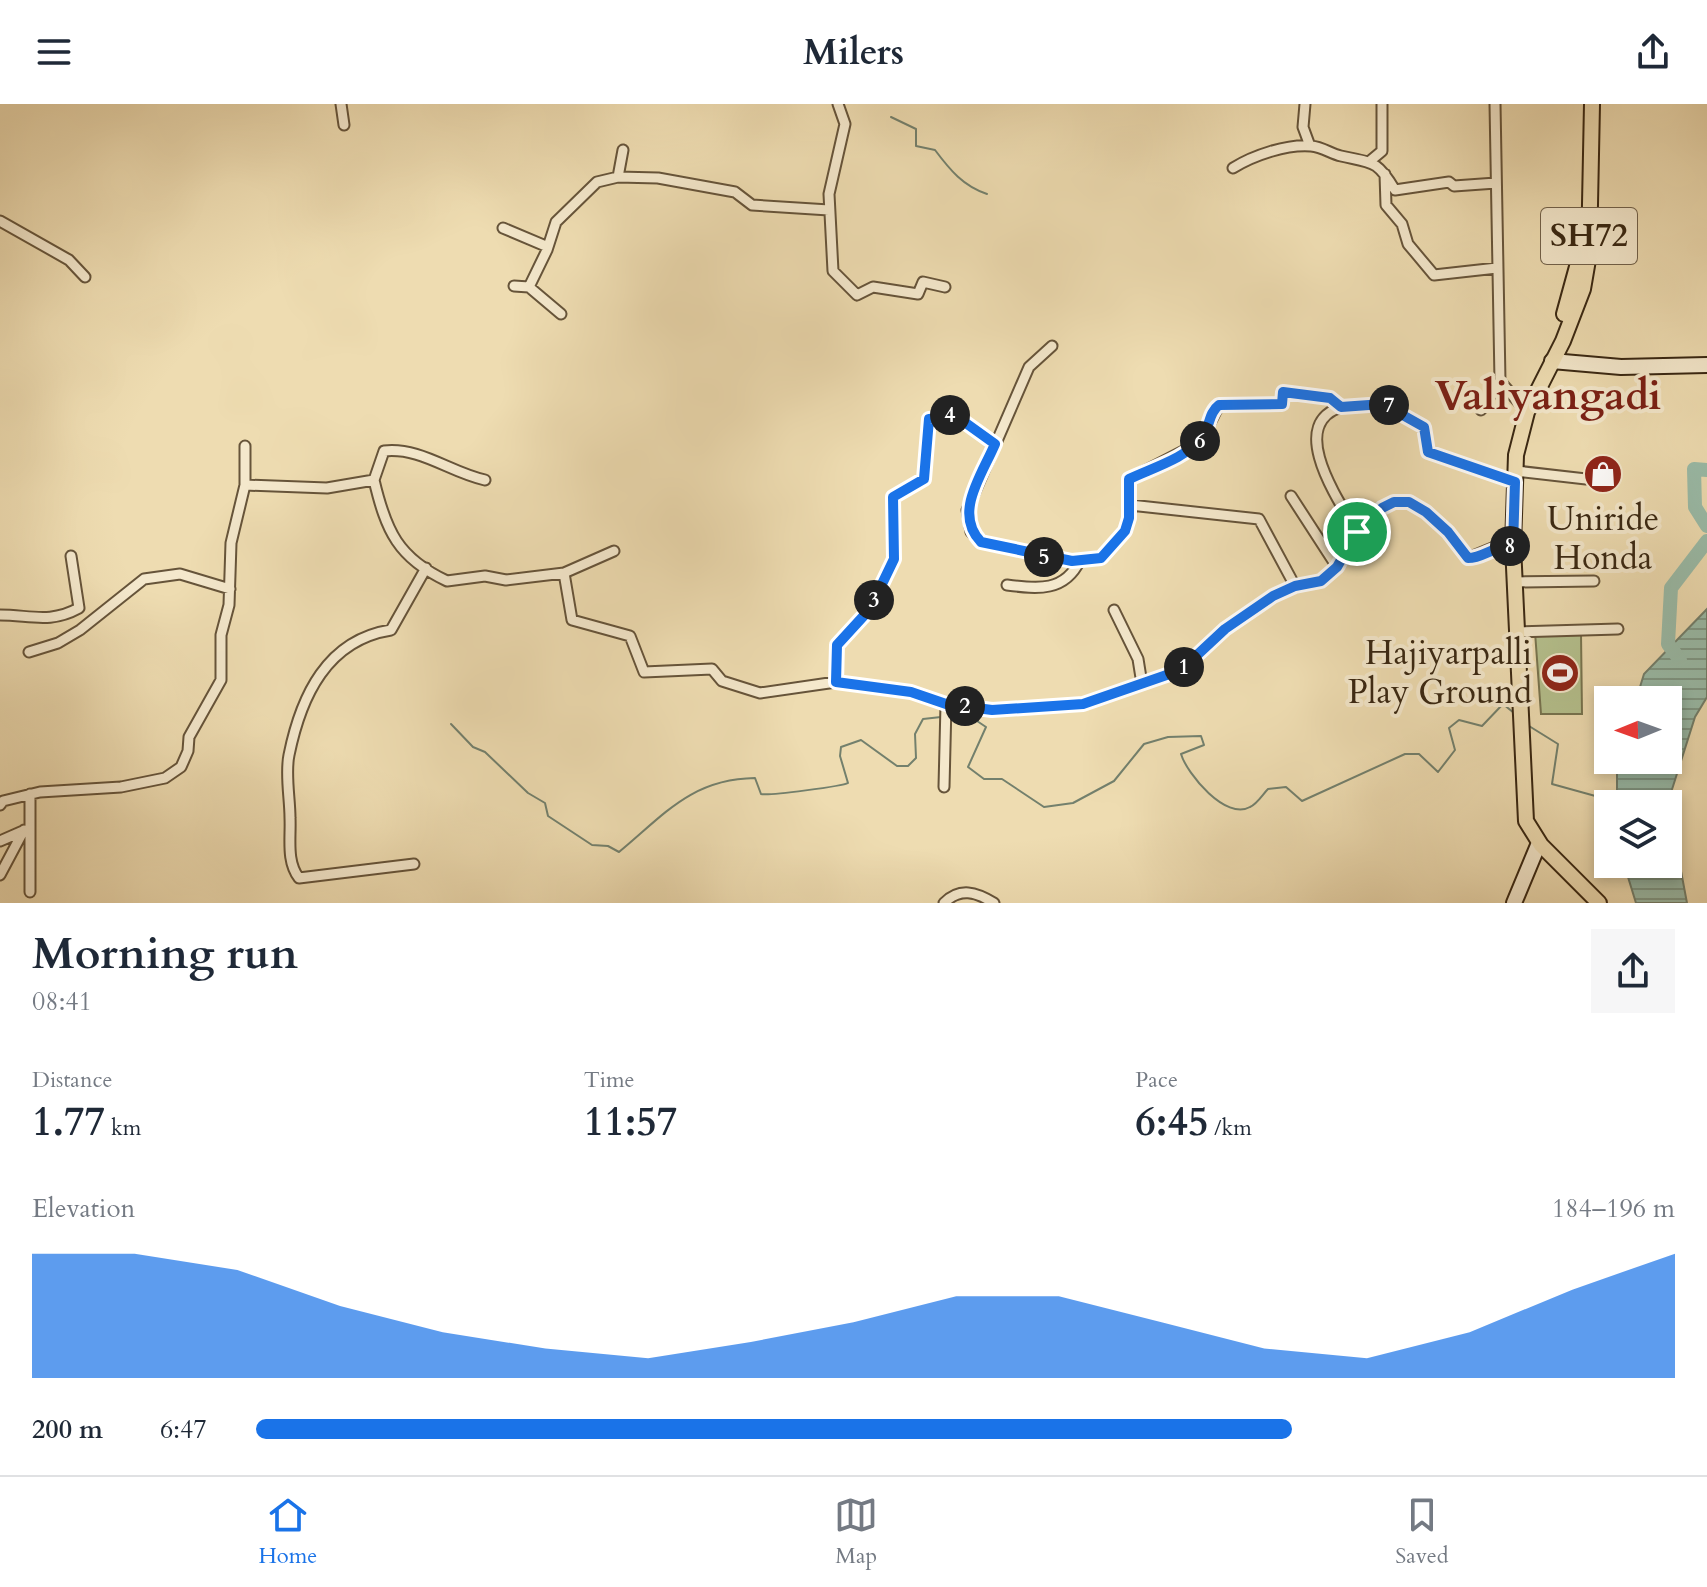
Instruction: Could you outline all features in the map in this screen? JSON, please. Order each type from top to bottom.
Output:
[{"type":"main road","name":"SH72","points":[[1552,361],[1578,263],[1583,104]]},
{"type":"main road","name":"SH72","points":[[1592,104],[1589,254],[1583,289],[1527,412],[1519,437],[1513,546],[1526,821],[1539,843],[1599,903]]},
{"type":"street","points":[[341,104],[344,125]]},
{"type":"street","points":[[838,104],[845,124],[829,194],[833,271],[857,295],[873,287],[918,294],[923,282],[945,287]]},
{"type":"street","points":[[1305,104],[1303,127],[1310,146]]},
{"type":"street","points":[[1370,161],[1382,151],[1382,104]]},
{"type":"street","points":[[1481,410],[1500,381],[1495,104]]},
{"type":"street","points":[[1233,168],[1247,159],[1310,146],[1339,156],[1370,161],[1385,171],[1395,190],[1449,182],[1454,186],[1496,183]]},
{"type":"street","points":[[618,177],[623,150]]},
{"type":"street","points":[[1385,171],[1386,205],[1402,224],[1408,244],[1434,275],[1497,268]]},
{"type":"street","points":[[529,287],[556,222],[597,182],[618,177],[658,178],[735,192],[752,205],[829,210]]},
{"type":"street","points":[[0,221],[69,260],[85,277]]},
{"type":"street","points":[[503,228],[548,247]]},
{"type":"street","points":[[514,286],[529,287],[561,314]]},
{"type":"street","points":[[1052,346],[1029,367],[967,510],[971,532],[981,542],[1013,551],[1080,560],[1101,558],[1125,531],[1130,505],[1129,479],[1202,439],[1219,405],[1282,404],[1283,392],[1330,398],[1341,407]]},
{"type":"street","points":[[1552,361],[1621,367],[1707,365]]},
{"type":"street","points":[[1500,381],[1527,412]]},
{"type":"street","points":[[1357,532],[1328,482],[1316,448],[1322,420],[1330,411],[1341,407],[1391,406],[1424,427],[1428,452],[1515,476],[1586,479]]},
{"type":"street","points":[[836,682],[837,645],[870,609],[894,559],[893,497],[924,479],[929,419],[956,416],[995,444]]},
{"type":"street","points":[[0,805],[30,794],[121,787],[165,778],[181,767],[188,751],[189,737],[221,680],[221,635],[230,589],[231,543],[245,485],[245,446]]},
{"type":"street","points":[[485,480],[460,475],[407,449],[384,451],[374,480],[386,528],[396,545],[447,581],[485,576],[506,580],[564,573],[614,551]]},
{"type":"street","points":[[245,485],[327,488],[374,480]]},
{"type":"street","points":[[1291,496],[1337,567]]},
{"type":"street","points":[[564,573],[572,620],[630,636],[644,672],[712,669],[722,681],[760,693],[836,682],[911,692],[946,708],[992,710],[1083,704],[1181,670],[1225,629],[1273,596],[1295,586],[1321,581],[1337,567],[1357,532],[1382,508],[1394,502],[1409,502],[1448,532],[1468,558],[1477,558],[1497,546],[1513,546]]},
{"type":"street","points":[[1130,505],[1259,519],[1295,586]]},
{"type":"street","points":[[0,615],[42,620],[63,616],[79,608],[71,556]]},
{"type":"street","points":[[1007,585],[1041,589],[1060,584],[1075,572],[1080,560]]},
{"type":"street","points":[[414,864],[299,878],[290,859],[288,758],[299,721],[321,671],[357,638],[391,630],[426,568]]},
{"type":"street","points":[[29,652],[58,643],[80,630],[144,579],[180,574],[230,589]]},
{"type":"street","points":[[1514,582],[1594,581]]},
{"type":"street","points":[[1114,610],[1138,659],[1142,684]]},
{"type":"street","points":[[1516,632],[1618,629]]},
{"type":"street","points":[[944,787],[946,708]]},
{"type":"street","points":[[30,794],[26,829],[30,892]]},
{"type":"street","points":[[0,841],[26,829]]},
{"type":"street","points":[[0,875],[26,829]]},
{"type":"street","points":[[1514,903],[1539,843]]},
{"type":"street","points":[[944,903],[957,892],[967,892],[994,903]]},
{"type":"green space","name":"Hajiyarpalli Play Ground","points":[[1535,632],[1581,633],[1582,714],[1541,714]]},
{"type":"shaded area","points":[[1707,609],[1707,697],[1695,717],[1682,758],[1682,686],[1640,686],[1644,674]]},
{"type":"shaded area","points":[[1617,774],[1677,774],[1672,790],[1617,790]]},
{"type":"shaded area","points":[[1682,876],[1687,903],[1636,903],[1628,878]]},
{"type":"waterway","points":[[891,117],[916,129],[916,146],[935,150],[958,176],[971,187],[987,194]]},
{"type":"waterway","points":[[1707,470],[1694,469],[1695,507],[1707,526]]},
{"type":"waterway","points":[[1680,660],[1668,644],[1671,588],[1707,541]]},
{"type":"waterway","points":[[951,717],[974,719],[986,727],[968,767],[984,779],[1002,779],[1044,807],[1073,803],[1114,781],[1144,744],[1168,737],[1201,736],[1204,745],[1181,754],[1185,763],[1199,783],[1219,802],[1240,810],[1253,806],[1268,789],[1286,787],[1302,801],[1405,754],[1419,754],[1438,772],[1455,750],[1449,728],[1459,720],[1482,726],[1503,704],[1514,713]]},
{"type":"waterway","points":[[451,724],[473,747],[485,752],[528,793],[545,803],[548,816],[592,845],[608,846],[619,852],[680,802],[713,785],[755,778],[761,794],[767,794],[848,783],[840,756],[841,747],[861,740],[897,766],[908,766],[916,758],[915,734],[923,719],[941,717]]},
{"type":"waterway","points":[[1529,726],[1558,744],[1552,784],[1594,796]]},
{"type":"place","name":"Uniride Honda","points":[[1603,474]]},
{"type":"place","name":"Hajiyarpalli Play Ground","points":[[1560,673]]},
{"type":"district","name":"Valiyangadi","points":[[1548,395]]},
{"type":"route","points":[[1283,392],[1330,398],[1341,407],[1359,404],[1391,406],[1424,427],[1425,450],[1428,452],[1515,482],[1513,546],[1493,547],[1477,558],[1465,556],[1448,532],[1426,512],[1409,502],[1394,502],[1382,508],[1357,532],[1337,567],[1321,581],[1295,586],[1273,596],[1225,629],[1181,670],[1083,704],[992,710],[946,704],[911,692],[836,682],[837,645],[870,609],[894,559],[893,497],[924,479],[929,419],[934,415],[956,416],[995,444],[967,510],[971,532],[981,542],[1031,555],[1072,561],[1101,558],[1125,531],[1129,518],[1129,479],[1176,456],[1202,439],[1214,408],[1219,405],[1282,404],[1283,392]]}]
